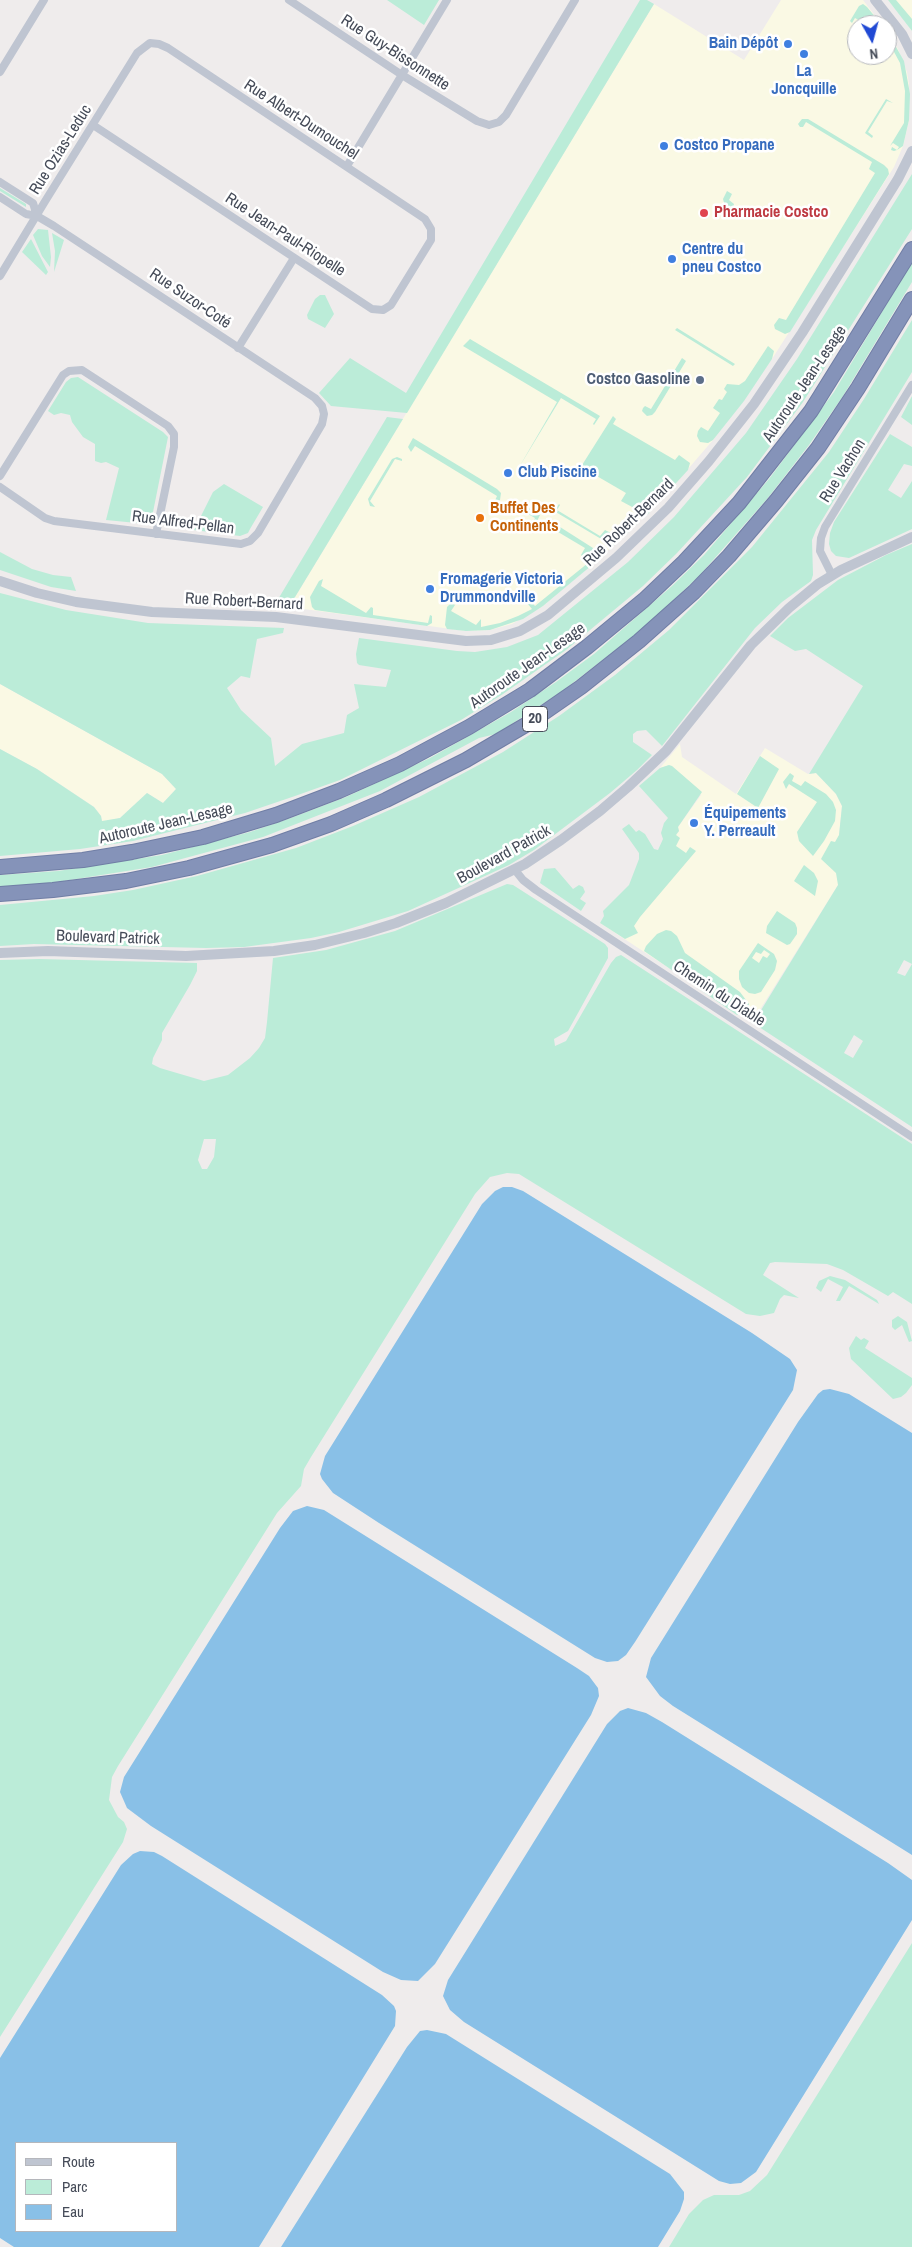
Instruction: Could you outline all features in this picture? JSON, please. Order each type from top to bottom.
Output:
[{"type":"highway","name":"Autoroute Jean-Lesage","points":[[0,867],[77,861],[132,852],[203,837],[282,813],[339,791],[400,764],[469,727],[530,690],[587,647],[644,600],[739,503],[811,411],[912,249]]},
{"type":"highway","name":"20","points":[[0,894],[59,890],[133,880],[200,865],[272,845],[325,826],[386,800],[466,760],[529,723],[581,687],[646,636],[694,592],[733,551],[776,501],[830,430],[912,299]]},
{"type":"street","points":[[0,72],[44,0]]},
{"type":"street","name":"Rue Guy-Bissonnette","points":[[289,0],[402,75],[477,121],[489,125],[497,123],[506,115],[575,0]]},
{"type":"street","points":[[347,166],[447,0]]},
{"type":"street","points":[[875,0],[902,34],[912,54]]},
{"type":"street","name":"Rue Ozias-Leduc","points":[[0,276],[139,51],[150,43]]},
{"type":"street","name":"Rue Albert-Dumouchel","points":[[150,43],[168,48],[347,166],[425,219],[431,229]]},
{"type":"street","name":"Rue Jean-Paul-Riopelle","points":[[93,124],[370,308],[382,310],[393,302],[430,242],[431,229]]},
{"type":"street","name":"Rue Robert-Bernard","points":[[0,581],[62,599],[152,612],[276,617],[466,642],[491,640],[520,631],[548,616],[616,558],[668,508],[709,461],[754,404],[798,338],[877,212],[912,151]]},
{"type":"street","name":"Rue Suzor-Coté","points":[[0,182],[33,203],[37,216]]},
{"type":"street","name":"Rue Suzor-Coté","points":[[0,197],[26,214],[37,216],[315,398],[324,410]]},
{"type":"street","points":[[238,348],[294,258]]},
{"type":"street","points":[[0,476],[63,375],[69,371],[82,370],[168,426],[174,434],[174,448],[156,534]]},
{"type":"street","name":"Rue Vachon","points":[[832,575],[820,551],[821,538],[825,527],[912,385]]},
{"type":"street","name":"Rue Alfred-Pellan","points":[[0,487],[50,520],[237,544],[245,543],[254,538],[322,424],[324,410]]},
{"type":"street","name":"Boulevard Patrick","points":[[0,953],[48,951],[195,956],[250,953],[338,940],[396,923],[446,903],[515,870],[575,830],[638,778],[672,743],[760,636],[793,604],[832,575],[869,555],[912,536]]},
{"type":"street","name":"Chemin du Diable","points":[[515,870],[523,880],[536,890],[912,1137]]},
{"type":"shaded area","points":[[781,0],[863,0],[874,15],[847,15],[847,65],[897,65],[897,47],[907,72],[909,84],[909,120],[903,146],[894,167],[772,359],[713,440],[664,497],[613,546],[543,606],[512,624],[490,630],[466,631],[289,607],[654,4],[744,60]]},
{"type":"shaded area","points":[[888,0],[912,0],[912,31],[905,20]]},
{"type":"shaded area","points":[[0,684],[162,774],[176,789],[163,803],[147,793],[120,818],[102,822],[101,816],[94,807],[37,769],[0,749]]},
{"type":"shaded area","points":[[680,744],[682,757],[736,794],[765,748],[808,774],[816,773],[836,794],[842,806],[839,835],[853,861],[756,1016],[756,1025],[600,923],[676,835],[679,831],[678,827],[701,795],[669,765],[660,768]]},
{"type":"green space","points":[[387,0],[439,0],[424,25]]},
{"type":"green space","points":[[640,0],[647,0],[654,4],[407,413],[331,406],[319,393],[350,358],[406,393]]},
{"type":"green space","points":[[888,0],[896,0],[912,19],[912,31]]},
{"type":"green space","points":[[863,4],[874,15],[854,15],[859,6]]},
{"type":"green space","points":[[897,49],[904,61],[910,94],[909,120],[903,146],[897,150],[899,147],[893,143],[890,146],[904,123],[905,91],[900,63],[897,57]]},
{"type":"green space","points":[[886,99],[893,103],[887,101],[868,132],[873,136],[872,138],[865,133]]},
{"type":"green space","points":[[802,119],[808,119],[884,165],[888,169],[889,174],[790,332],[785,334],[775,329],[774,325],[779,318],[786,320],[875,173],[869,169],[872,162],[806,122],[803,127],[800,127],[798,124]]},
{"type":"green space","points":[[912,174],[912,229],[803,402],[747,477],[677,553],[643,586],[566,650],[503,694],[461,720],[340,780],[245,813],[133,841],[80,849],[0,856],[0,749],[37,769],[94,807],[101,816],[102,821],[120,818],[147,793],[163,803],[176,789],[162,774],[0,684],[0,593],[66,610],[148,623],[284,628],[283,633],[257,639],[250,678],[241,676],[227,688],[241,710],[271,738],[275,766],[302,744],[344,733],[347,715],[359,708],[354,684],[386,687],[391,670],[359,665],[357,663],[356,654],[359,638],[457,651],[475,652],[507,647],[538,635],[628,562],[674,517],[746,433],[797,359]]},
{"type":"green space","points":[[0,188],[26,204],[26,207],[0,191]]},
{"type":"green space","points":[[727,191],[732,194],[729,200],[734,204],[733,208],[725,206],[723,199]]},
{"type":"green space","points":[[38,229],[48,230],[51,257],[50,267],[42,256],[33,235]]},
{"type":"green space","points":[[52,233],[64,240],[54,272],[55,251]]},
{"type":"green space","points":[[31,239],[48,272],[46,275],[22,252]]},
{"type":"green space","points":[[912,262],[912,282],[843,396],[809,445],[767,499],[699,576],[663,610],[635,635],[561,692],[496,734],[479,738],[380,791],[263,837],[152,867],[51,883],[0,887],[0,875],[58,871],[162,855],[250,832],[291,818],[346,797],[430,758],[511,712],[556,682],[594,654],[672,586],[704,555],[769,479],[834,392]]},
{"type":"green space","points":[[320,295],[325,295],[334,314],[325,328],[308,319],[307,315],[315,299]]},
{"type":"green space","points":[[912,320],[912,372],[816,530],[812,540],[813,575],[811,581],[782,602],[755,628],[662,746],[646,730],[637,731],[633,734],[633,742],[652,755],[610,793],[534,850],[509,865],[408,911],[339,932],[311,938],[244,947],[206,948],[34,944],[0,946],[0,905],[94,896],[133,890],[197,876],[296,848],[353,826],[419,797],[503,752],[559,716],[615,675],[669,630],[752,547],[829,452]]},
{"type":"green space","points":[[677,328],[735,364],[733,366],[675,330]]},
{"type":"green space","points":[[470,339],[600,416],[594,425],[596,419],[561,398],[518,469],[557,402],[463,346]]},
{"type":"green space","points":[[768,346],[774,351],[772,359],[744,401],[713,440],[708,443],[700,442],[697,436],[698,431],[701,427],[708,431],[720,413],[713,408],[719,399],[722,400],[727,392],[724,389],[727,384],[739,385],[745,381]]},
{"type":"green space","points":[[682,358],[686,361],[655,412],[647,416],[642,411],[643,408],[645,406],[651,409]]},
{"type":"green space","points":[[78,377],[168,437],[152,517],[147,524],[106,520],[119,468],[106,462],[95,461],[95,444],[83,437],[72,422],[70,415],[61,413],[54,415],[48,411],[66,382],[71,378]]},
{"type":"green space","points":[[912,396],[912,425],[901,417]]},
{"type":"green space","points":[[613,416],[616,419],[613,424],[675,460],[679,455],[690,463],[688,470],[647,515],[621,501],[626,493],[583,468],[579,474],[577,473]]},
{"type":"green space","points":[[387,417],[403,419],[289,607],[274,606]]},
{"type":"green space","points":[[890,434],[912,447],[912,466],[904,464],[888,490],[901,498],[912,481],[912,529],[849,558],[836,556],[831,551],[829,544],[834,522]]},
{"type":"green space","points":[[413,438],[497,489],[501,493],[500,500],[494,503],[497,496],[415,446],[411,452],[408,447]]},
{"type":"green space","points":[[397,457],[402,459],[402,461],[395,459],[370,501],[375,507],[370,506],[368,499],[392,459]]},
{"type":"green space","points":[[224,484],[263,507],[248,533],[240,536],[194,530],[213,492]]},
{"type":"green space","points":[[514,500],[540,515],[535,525],[532,524],[535,518],[511,504],[506,510],[511,501]]},
{"type":"green space","points":[[559,504],[557,510],[600,536],[605,530],[615,535],[627,516],[638,523],[613,546],[554,511]]},
{"type":"green space","points":[[549,520],[604,555],[543,606],[523,619],[490,630],[466,631],[447,629],[445,625],[447,607],[451,603],[455,605],[451,611],[476,625],[481,619],[481,627],[500,623],[532,609],[527,603],[530,600],[535,606],[588,563],[581,555],[585,548],[548,526],[543,532]]},
{"type":"green space","points":[[912,544],[912,964],[912,1127],[756,1025],[755,1020],[838,885],[836,873],[821,859],[831,841],[835,842],[839,835],[842,806],[836,794],[816,773],[809,774],[863,686],[806,649],[795,651],[770,636],[788,618],[838,580]],"holes":[[[904,960],[912,964],[905,976],[897,973]],[[854,1035],[863,1041],[853,1058],[844,1053]]]},
{"type":"green space","points":[[0,552],[32,569],[53,575],[71,577],[76,591],[51,587],[0,570]]},
{"type":"green space","points":[[323,579],[321,586],[366,613],[371,607],[373,608],[373,615],[428,623],[430,615],[432,616],[432,623],[427,626],[315,610],[312,607],[310,597],[319,581]]},
{"type":"green space","points":[[760,756],[779,769],[758,808],[737,794]]},
{"type":"green space","points":[[669,765],[702,792],[678,827],[679,831],[676,835],[680,838],[676,846],[686,853],[690,847],[696,851],[640,917],[634,926],[638,933],[625,939],[600,923],[604,916],[603,911],[629,885],[639,859],[639,853],[622,829],[629,824],[636,832],[639,830],[645,834],[654,849],[658,850],[663,839],[661,833],[664,823],[668,818],[639,786],[660,768]]},
{"type":"green space","points":[[790,773],[794,776],[792,781],[801,786],[805,781],[826,794],[833,802],[836,810],[835,821],[813,856],[799,841],[797,832],[817,802],[789,784],[786,789],[783,782]]},
{"type":"green space","points":[[804,865],[814,873],[818,881],[815,896],[794,881]]},
{"type":"green space","points":[[555,868],[573,889],[579,885],[583,887],[585,892],[580,899],[586,903],[581,911],[540,883],[544,869]]},
{"type":"green space","points":[[507,884],[513,885],[605,944],[608,948],[608,958],[568,1031],[554,1039],[555,1046],[566,1041],[611,963],[616,957],[621,955],[912,1144],[912,1304],[893,1292],[888,1296],[843,1270],[827,1264],[775,1262],[770,1263],[763,1275],[799,1298],[784,1295],[780,1299],[774,1313],[760,1316],[746,1314],[519,1174],[507,1173],[490,1177],[475,1194],[311,1457],[304,1469],[301,1486],[277,1513],[118,1766],[112,1777],[109,1800],[127,1829],[123,1842],[0,2037],[0,960],[39,959],[197,963],[197,971],[190,985],[162,1033],[162,1040],[152,1064],[204,1081],[228,1075],[250,1058],[265,1038],[273,958],[326,950],[395,931]],"holes":[[[204,1139],[216,1139],[214,1157],[207,1169],[202,1169],[198,1160]]]},
{"type":"green space","points":[[777,911],[795,923],[797,928],[797,934],[790,944],[787,945],[766,933],[767,926]]},
{"type":"green space","points":[[666,930],[671,931],[677,936],[685,953],[740,992],[749,1004],[747,1012],[737,1015],[644,951],[657,934]]},
{"type":"green space","points":[[758,943],[774,954],[777,961],[775,970],[761,992],[755,994],[749,993],[742,987],[739,971]],"holes":[[[764,950],[770,954],[767,958],[763,956],[759,963],[752,958],[756,952],[761,954]]]},
{"type":"green space","points":[[830,1276],[845,1280],[877,1300],[879,1304],[849,1286],[840,1301],[836,1301],[843,1287],[828,1279],[821,1292],[816,1288],[819,1281]]},
{"type":"green space","points":[[898,1316],[907,1322],[912,1341],[909,1342],[902,1325],[895,1330],[892,1327],[892,1320]]},
{"type":"green space","points":[[856,1336],[861,1340],[864,1338],[869,1341],[865,1348],[912,1378],[912,1385],[906,1393],[901,1397],[893,1399],[851,1359],[849,1348]]},
{"type":"green space","points":[[912,1943],[912,2247],[669,2247],[689,2214],[703,2200],[714,2195],[739,2195],[750,2191],[767,2175]]},
{"type":"water","points":[[503,1187],[512,1187],[523,1191],[752,1333],[790,1359],[797,1370],[793,1390],[635,1642],[626,1655],[618,1661],[607,1662],[595,1658],[379,1523],[333,1493],[320,1474],[325,1456],[482,1204],[495,1191]]},
{"type":"water","points":[[830,1389],[849,1394],[912,1433],[912,1855],[673,1706],[660,1696],[646,1677],[651,1658],[798,1422],[818,1394],[823,1390]]},
{"type":"water","points":[[307,1506],[324,1510],[577,1668],[589,1676],[598,1688],[599,1696],[591,1715],[435,1964],[418,1981],[401,1980],[383,1972],[151,1826],[127,1808],[120,1792],[124,1777],[280,1528],[293,1511]]},
{"type":"water","points":[[628,1708],[646,1713],[662,1722],[888,1863],[912,1880],[912,1920],[756,2172],[741,2183],[730,2184],[719,2181],[464,2022],[450,2010],[443,1996],[448,1980],[607,1724],[620,1711]]},
{"type":"water","points":[[140,1851],[154,1852],[162,1856],[382,1995],[394,2006],[396,2011],[395,2026],[259,2247],[14,2247],[0,2238],[0,2058],[121,1865],[133,1854]]},
{"type":"water","points":[[427,2030],[446,2034],[670,2174],[684,2192],[684,2199],[680,2211],[658,2247],[281,2247],[407,2047],[420,2031]]},
{"type":"place","name":"Bain Dépôt","points":[[788,44]]},
{"type":"place","name":"La Joncquille","points":[[804,54]]},
{"type":"place","name":"Costco Propane","points":[[664,146]]},
{"type":"place","name":"Pharmacie Costco","points":[[704,213]]},
{"type":"place","name":"Centre du pneu Costco","points":[[672,259]]},
{"type":"place","name":"Costco Gasoline","points":[[700,380]]},
{"type":"place","name":"Club Piscine","points":[[508,473]]},
{"type":"place","name":"Buffet Des Continents","points":[[480,518]]},
{"type":"place","name":"Fromagerie Victoria Drummondville","points":[[430,589]]},
{"type":"place","name":"Équipements Y. Perreault","points":[[694,823]]}]
